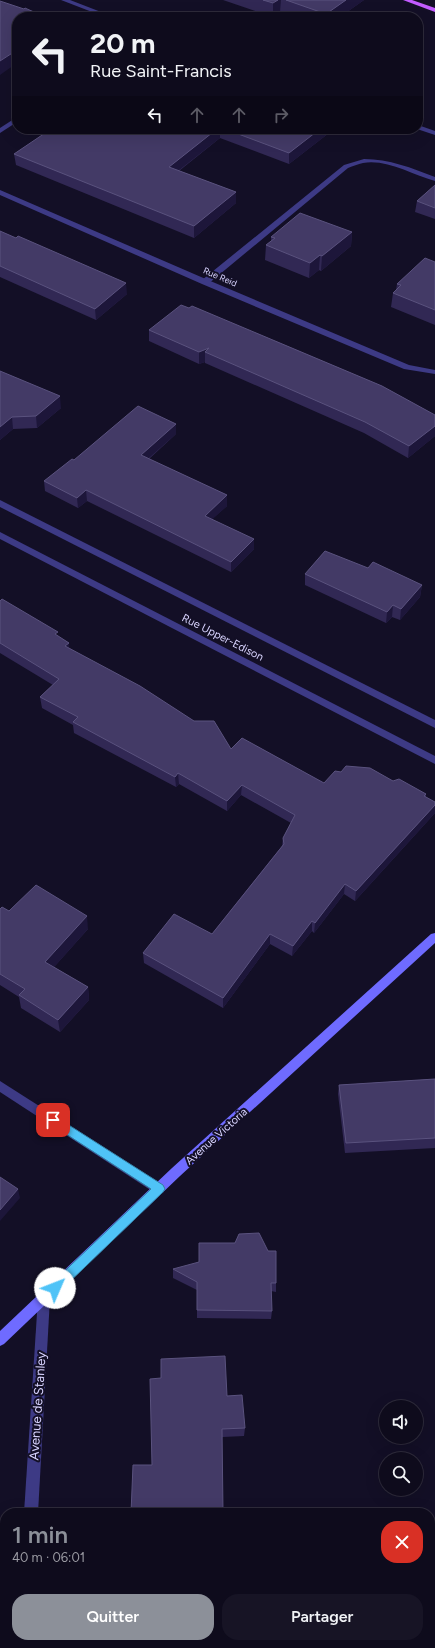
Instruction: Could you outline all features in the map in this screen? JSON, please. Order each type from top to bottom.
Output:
[{"type":"main road","points":[[406,0],[435,10]]},
{"type":"street","points":[[64,0],[96,12]]},
{"type":"street","points":[[0,131],[12,123]]},
{"type":"street","points":[[423,128],[435,133]]},
{"type":"street","points":[[205,282],[346,166],[363,161],[378,161],[402,167],[435,179]]},
{"type":"street","name":"Rue Reid","points":[[0,192],[205,282],[407,367],[435,372]]},
{"type":"street","name":"Rue Upper-Edison","points":[[0,503],[435,724]]},
{"type":"street","name":"Rue Upper-Edison","points":[[0,535],[435,760]]},
{"type":"street","name":"Avenue Victoria","points":[[0,1340],[159,1189],[435,937]]},
{"type":"street","points":[[0,1086],[159,1189]]},
{"type":"street","name":"Avenue de Stanley","points":[[30,1508],[44,1298]]},
{"type":"building","points":[[263,0],[278,0],[273,3]]},
{"type":"building","points":[[286,0],[346,0],[329,12],[320,12]]},
{"type":"building","points":[[0,1],[34,12],[12,12],[12,53],[0,61]]},
{"type":"building","points":[[44,134],[211,134],[169,167],[236,192],[194,226],[14,154]]},
{"type":"building","points":[[238,134],[314,134],[289,153]]},
{"type":"building","points":[[435,185],[435,208],[417,201]]},
{"type":"building","points":[[300,213],[352,232],[322,256],[320,255],[310,263],[266,245],[275,238],[271,237]]},
{"type":"building","points":[[0,231],[16,238],[18,236],[126,283],[95,309],[0,266]]},
{"type":"building","points":[[425,258],[435,262],[435,310],[393,293],[401,285],[397,284]]},
{"type":"building","points":[[181,305],[189,308],[192,306],[382,386],[435,415],[435,426],[409,446],[365,422],[205,352],[209,348],[199,352],[149,330]]},
{"type":"building","points":[[0,371],[60,396],[36,416],[12,417],[0,427]]},
{"type":"building","points":[[138,406],[176,424],[141,455],[227,495],[205,516],[254,539],[231,562],[86,490],[77,498],[44,481],[72,459],[74,460]]},
{"type":"building","points":[[325,551],[368,568],[373,562],[422,585],[401,609],[393,605],[387,612],[305,574]]},
{"type":"building","points":[[2,599],[58,632],[55,634],[69,643],[65,646],[140,686],[194,721],[214,721],[231,749],[242,738],[324,783],[335,771],[341,772],[346,766],[370,768],[393,781],[399,779],[426,794],[424,796],[435,802],[435,805],[356,891],[345,884],[315,923],[312,921],[293,946],[270,934],[223,998],[143,953],[174,914],[212,934],[284,844],[283,838],[295,815],[242,785],[227,801],[178,773],[175,777],[73,722],[78,717],[40,697],[59,679],[0,643],[0,601]]},
{"type":"building","points":[[36,885],[87,916],[45,962],[88,987],[58,1020],[19,995],[25,989],[0,974],[0,909],[2,907],[9,911]]},
{"type":"building","points":[[435,1079],[435,1138],[346,1143],[339,1085]]},
{"type":"building","points":[[0,1177],[18,1189],[0,1210]]},
{"type":"building","points":[[259,1233],[268,1251],[276,1251],[276,1283],[271,1283],[272,1311],[197,1310],[197,1282],[173,1269],[199,1262],[199,1243],[235,1243],[239,1234]]},
{"type":"building","points":[[225,1356],[227,1396],[242,1395],[245,1428],[222,1429],[223,1508],[131,1508],[133,1465],[152,1465],[150,1379],[161,1378],[161,1359]]},
{"type":"route","points":[[53,1120],[159,1189],[55,1288]]}]
